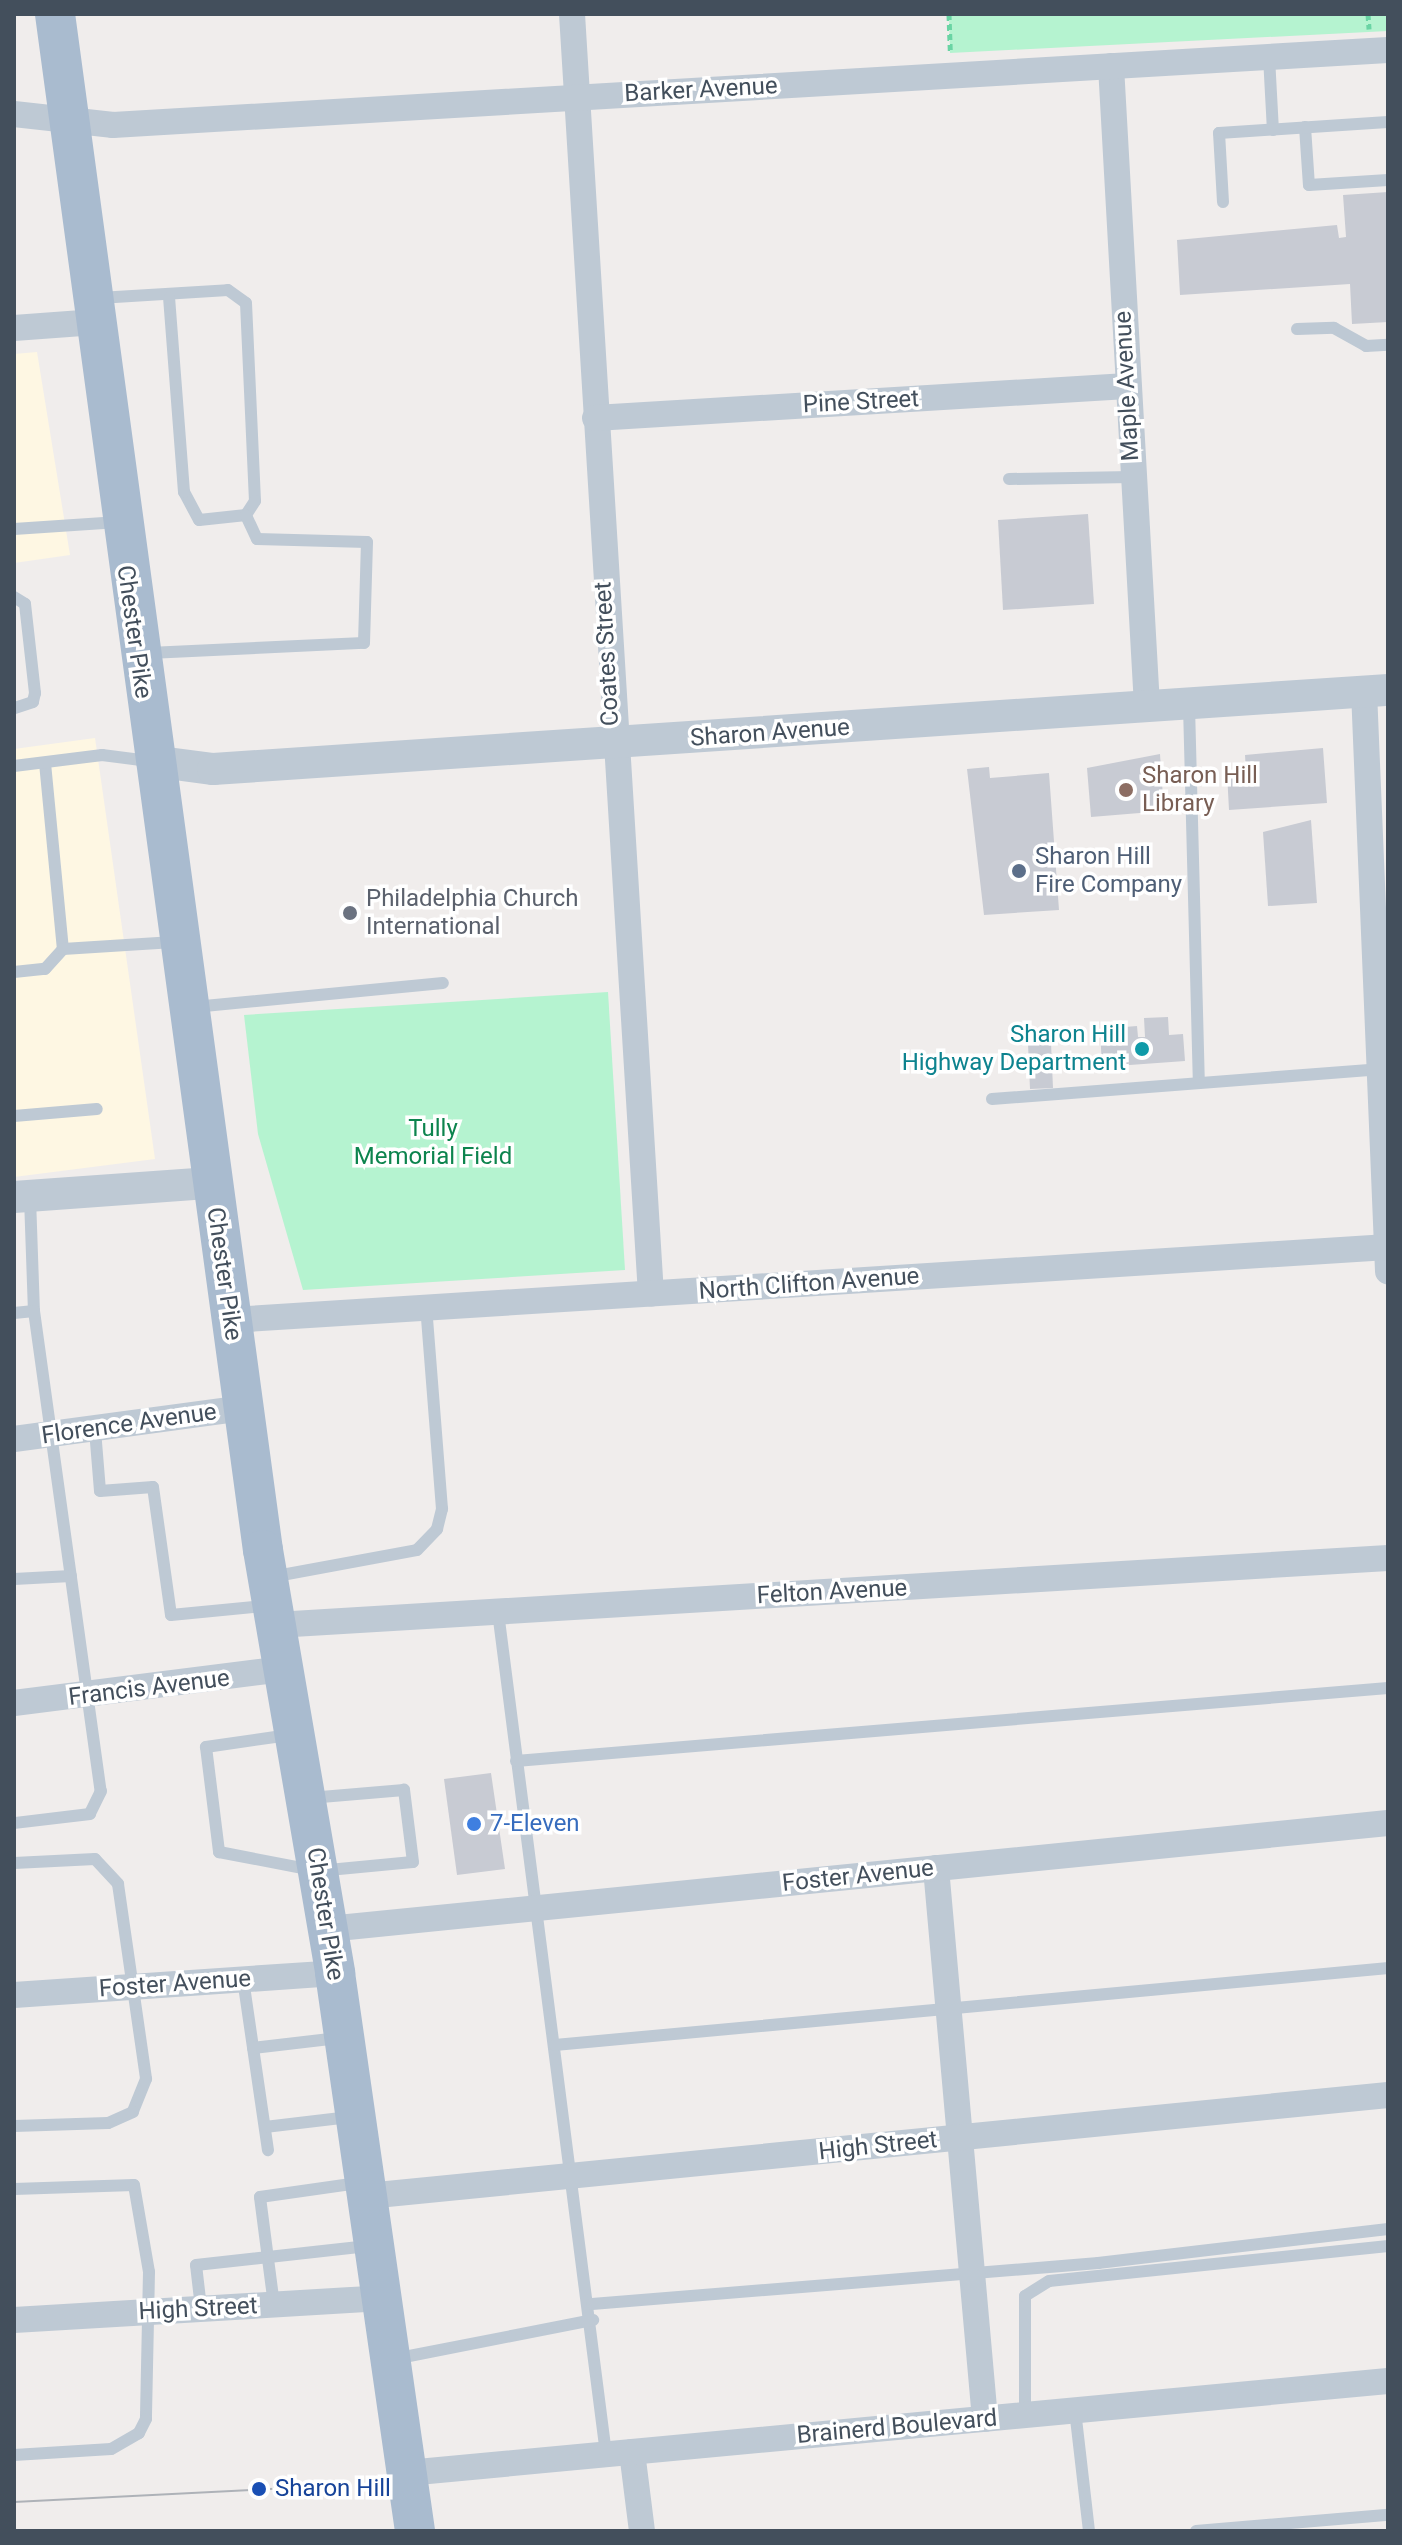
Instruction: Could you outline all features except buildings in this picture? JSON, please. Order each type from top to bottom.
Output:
[{"type":"main road","name":"Chester Pike","points":[[55,14],[137,654],[243,1408],[272,1603],[345,2038],[415,2531]]},
{"type":"street","name":"Coates Street","points":[[572,14],[574,98],[612,744],[651,1294]]},
{"type":"street","name":"Barker Avenue","points":[[14,114],[113,125],[1388,50]]},
{"type":"street","name":"Maple Avenue","points":[[1111,66],[1147,706]]},
{"type":"street","points":[[14,328],[94,310]]},
{"type":"street","name":"Pine Street","points":[[595,418],[1127,386]]},
{"type":"street","points":[[1376,690],[1379,1069],[1387,1255]]},
{"type":"street","name":"Sharon Avenue","points":[[152,761],[213,769],[1376,690]]},
{"type":"street","points":[[22,1197],[211,1183]]},
{"type":"street","name":"North Clifton Avenue","points":[[231,1320],[1387,1255]]},
{"type":"street","name":"Florence Avenue","points":[[14,1439],[243,1408]]},
{"type":"street","name":"Felton Avenue","points":[[272,1603],[498,1612],[1388,1558]]},
{"type":"street","name":"Francis Avenue","points":[[14,1703],[83,1698],[283,1669]]},
{"type":"street","name":"Foster Avenue","points":[[328,1929],[1388,1823]]},
{"type":"street","points":[[936,1868],[985,2419]]},
{"type":"street","name":"Foster Avenue","points":[[14,1995],[335,1973]]},
{"type":"street","name":"High Street","points":[[366,2189],[573,2176],[1388,2095]]},
{"type":"street","name":"High Street","points":[[14,2320],[382,2298]]},
{"type":"street","name":"Brainerd Boulevard","points":[[407,2473],[1388,2381]]},
{"type":"street","points":[[619,2453],[642,2531]]},
{"type":"lane","points":[[1269,57],[1273,130]]},
{"type":"lane","points":[[1223,202],[1219,133],[1388,122]]},
{"type":"lane","points":[[1305,127],[1309,185],[1388,180]]},
{"type":"lane","points":[[94,310],[228,290],[246,303],[255,501],[246,515]]},
{"type":"lane","points":[[169,299],[184,492],[199,520],[246,515]]},
{"type":"lane","points":[[1297,329],[1334,328],[1366,346],[1388,345]]},
{"type":"lane","points":[[1009,479],[1132,477]]},
{"type":"lane","points":[[137,654],[364,643],[367,542],[257,539],[246,515]]},
{"type":"lane","points":[[14,529],[120,522]]},
{"type":"lane","points":[[14,597],[25,604],[35,693],[33,702],[14,708]]},
{"type":"lane","points":[[1189,703],[1199,1083]]},
{"type":"lane","points":[[14,766],[102,755],[152,761]]},
{"type":"lane","points":[[45,763],[63,949]]},
{"type":"lane","points":[[14,972],[45,969],[63,949],[178,941]]},
{"type":"lane","points":[[187,1008],[443,983]]},
{"type":"lane","points":[[992,1099],[1379,1069]]},
{"type":"lane","points":[[14,1116],[97,1109]]},
{"type":"lane","points":[[14,1823],[90,1814],[101,1791],[83,1698],[71,1576],[49,1436],[22,1197]]},
{"type":"lane","points":[[95,1430],[100,1491],[153,1487],[171,1615],[272,1603],[417,1550],[437,1529],[442,1509],[426,1307]]},
{"type":"lane","points":[[14,1313],[34,1311]]},
{"type":"lane","points":[[14,1579],[71,1576]]},
{"type":"lane","points":[[498,1612],[593,2320],[619,2453]]},
{"type":"lane","points":[[516,1761],[1388,1688]]},
{"type":"lane","points":[[295,1734],[206,1747],[219,1852],[318,1871],[413,1862],[404,1790],[306,1798]]},
{"type":"lane","points":[[14,1863],[86,1858],[108,1869],[118,1884],[146,2079],[133,2112],[108,2123],[14,2126]]},
{"type":"lane","points":[[555,2045],[947,2004],[1388,1968]]},
{"type":"lane","points":[[243,1979],[268,2150]]},
{"type":"lane","points":[[253,2048],[345,2038]]},
{"type":"lane","points":[[265,2127],[356,2116]]},
{"type":"lane","points":[[14,2189],[134,2185],[149,2272],[146,2419],[139,2433],[111,2449],[14,2455]]},
{"type":"lane","points":[[274,2305],[260,2197],[366,2189]]},
{"type":"lane","points":[[592,2304],[971,2271],[1388,2229]]},
{"type":"lane","points":[[201,2308],[196,2265],[374,2245]]},
{"type":"lane","points":[[1025,2415],[1025,2296],[1049,2281],[1388,2246]]},
{"type":"lane","points":[[391,2360],[593,2320]]},
{"type":"lane","points":[[1075,2410],[1089,2531]]},
{"type":"lane","points":[[1196,2531],[1388,2515]]},
{"type":"path","points":[[949,14],[950,76]]},
{"type":"shaded area","points":[[37,352],[70,555],[14,563],[14,354]]},
{"type":"shaded area","points":[[95,738],[155,1159],[14,1177],[14,749]]},
{"type":"green space","points":[[949,14],[1388,14],[1388,31],[950,53]]},
{"type":"green space","name":"Tully Memorial Field","points":[[608,992],[625,1270],[303,1290],[258,1134],[244,1015]]},
{"type":"tram line","points":[[14,2502],[330,2486]]},
{"type":"place","name":"Sharon Hill Library","points":[[1126,790]]},
{"type":"place","name":"Sharon Hill Fire Company","points":[[1019,871]]},
{"type":"place","name":"Philadelphia Church International","points":[[350,913]]},
{"type":"place","name":"Sharon Hill Highway Department","points":[[1142,1049]]},
{"type":"place","name":"7-Eleven","points":[[474,1824]]},
{"type":"place","name":"Sharon Hill","points":[[259,2489]]}]
